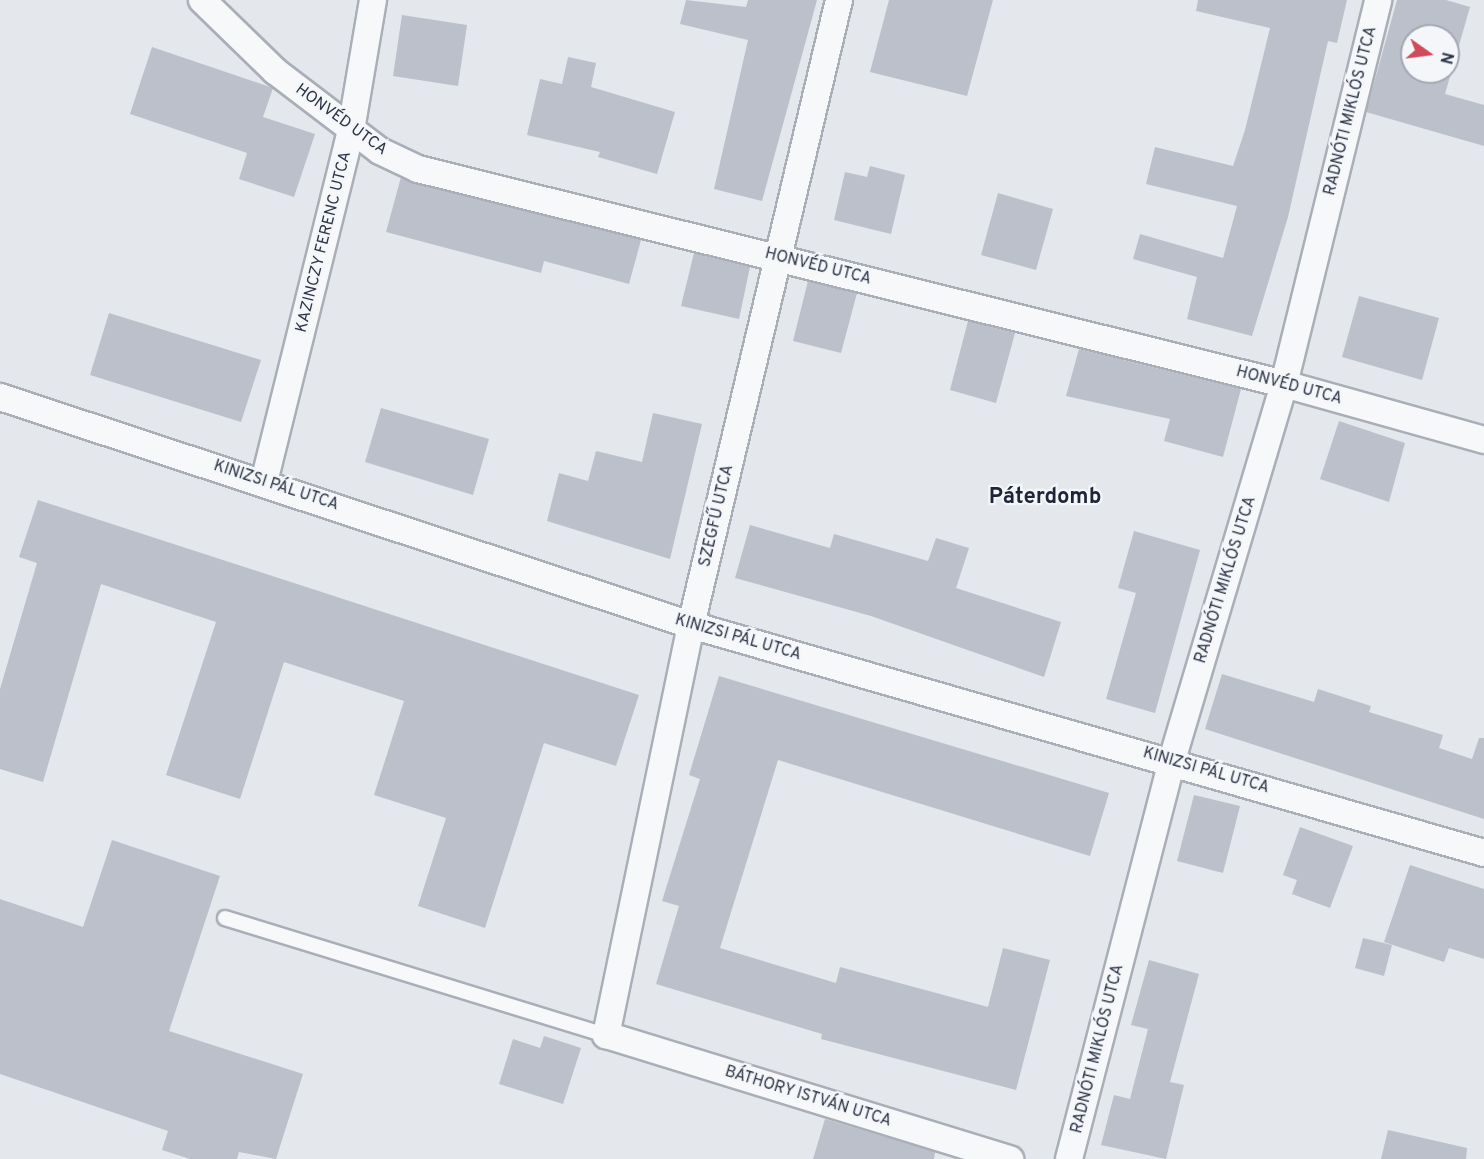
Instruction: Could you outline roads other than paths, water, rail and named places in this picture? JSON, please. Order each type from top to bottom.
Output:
[{"type":"street","name":"HONVÉD UTCA","points":[[202,0],[275,71],[351,130],[418,169],[1284,384],[1484,440]]},
{"type":"street","name":"KAZINCZY FERENC UTCA","points":[[264,482],[351,130],[373,0]]},
{"type":"street","name":"SZEGFŰ UTCA","points":[[606,1035],[691,625],[838,0]]},
{"type":"street","name":"RADNÓTI MIKLÓS UTCA","points":[[1069,1159],[1172,760],[1284,384],[1378,0]]},
{"type":"street","name":"KINIZSI PÁL UTCA","points":[[0,397],[264,482],[691,625],[1172,760],[1484,853]]},
{"type":"street","name":"BÁTHORY ISTVÁN UTCA","points":[[606,1035],[1010,1159]]},
{"type":"lane","points":[[225,918],[606,1035]]},
{"type":"district","name":"Páterdomb","points":[[1045,498]]}]
